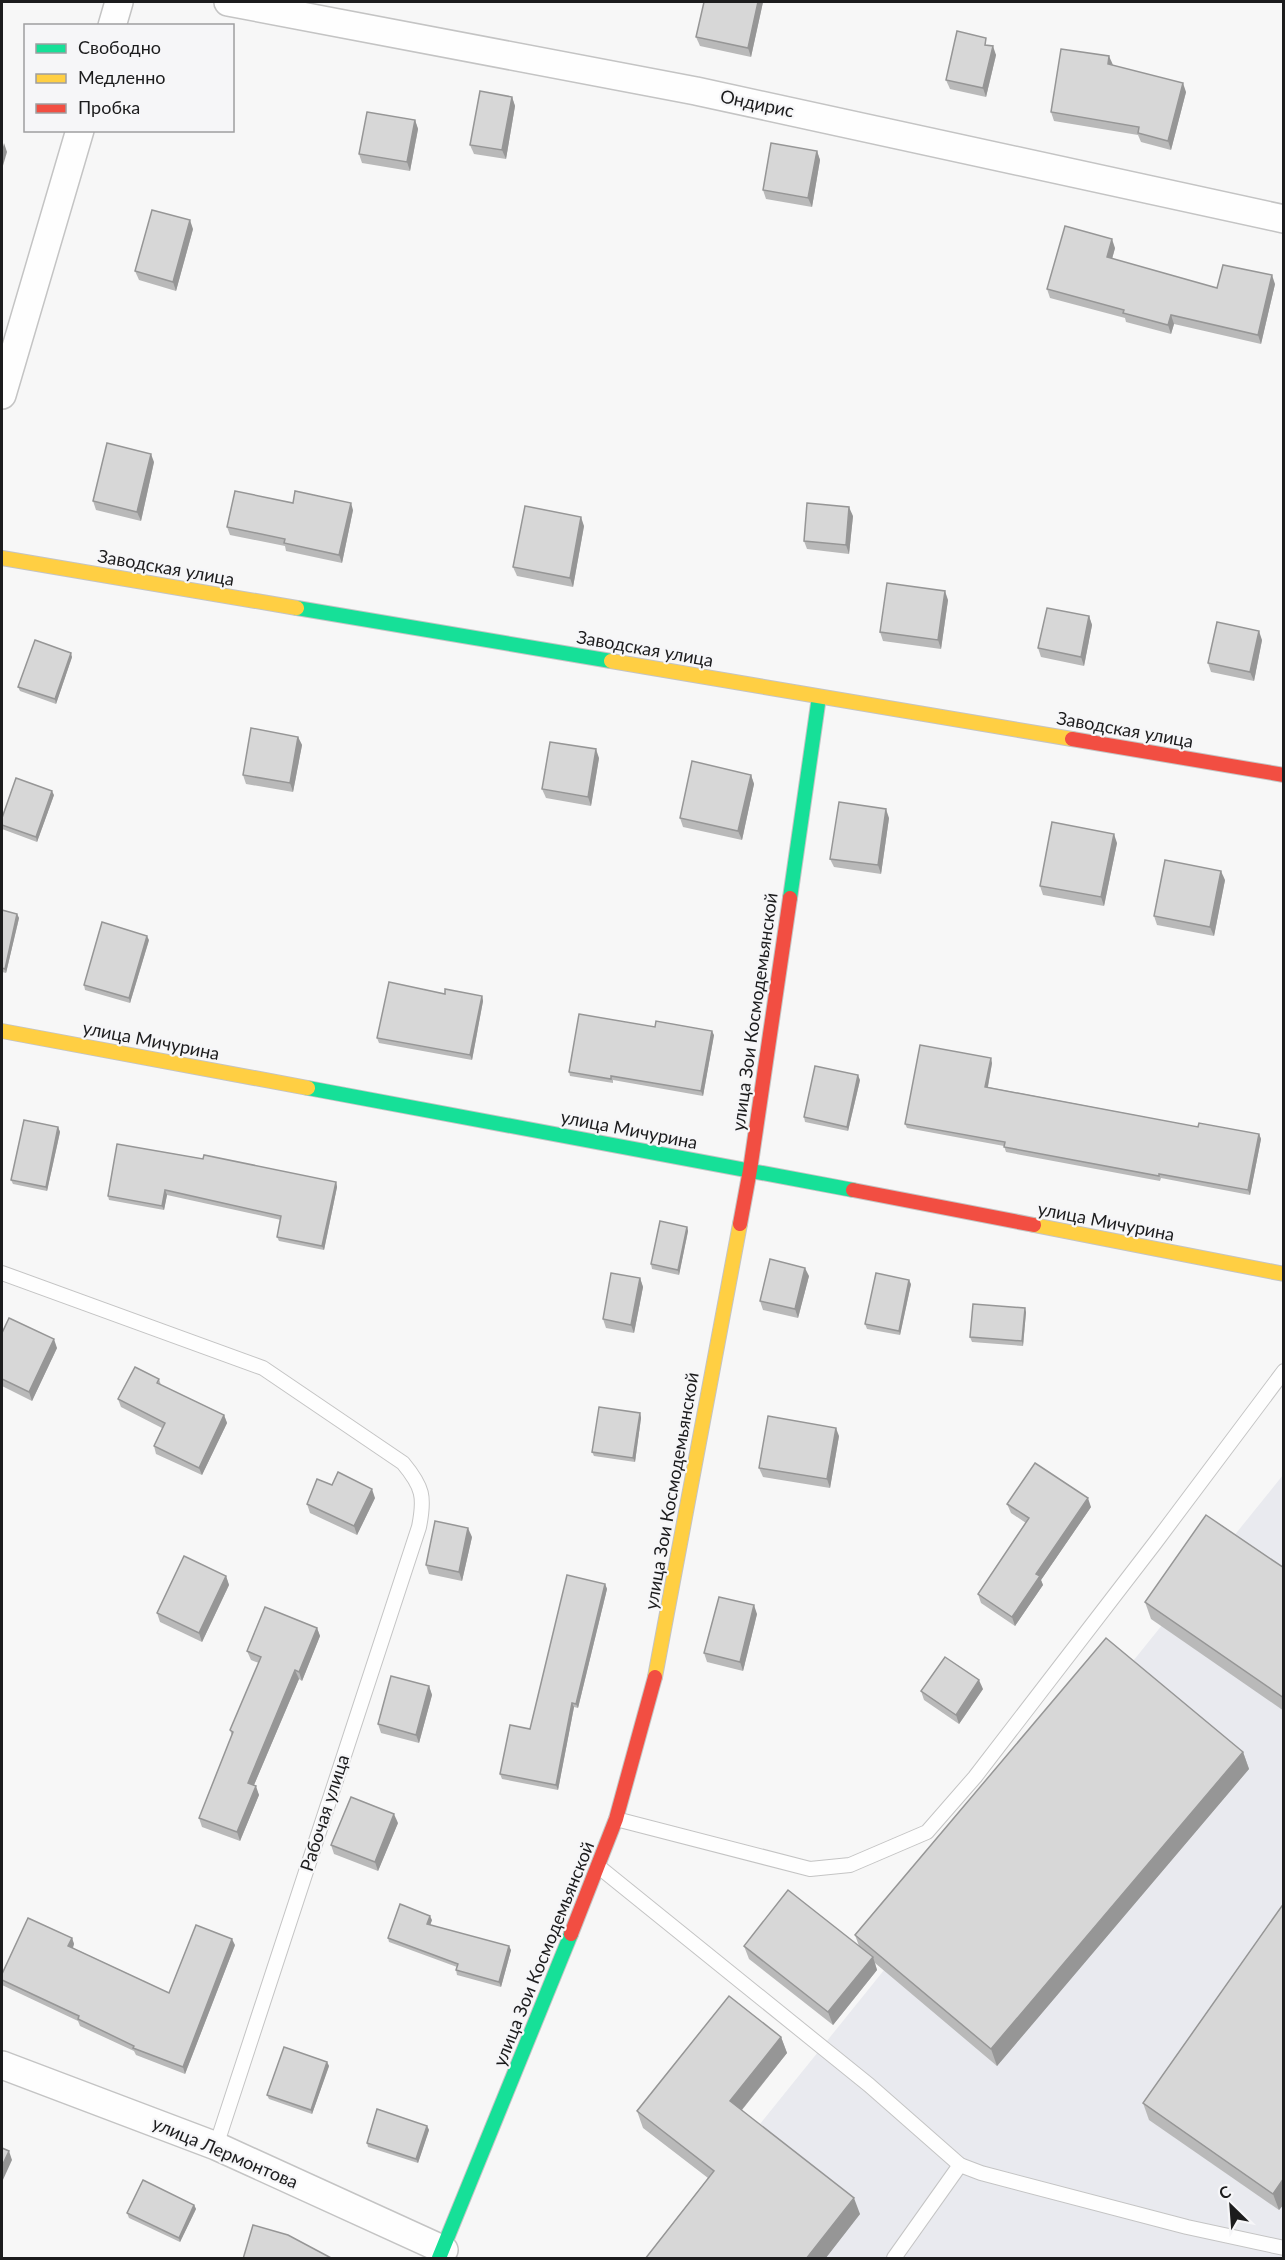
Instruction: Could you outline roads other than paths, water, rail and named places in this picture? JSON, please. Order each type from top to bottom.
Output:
[{"type":"street","points":[[113,24],[119,2]]},
{"type":"street","name":"Ондирис","points":[[228,2],[696,91],[1284,219]]},
{"type":"street","points":[[2,395],[80,132]]},
{"type":"street","name":"Заводская улица","points":[[2,558],[1284,775]]},
{"type":"street","name":"улица Зои Космодемьянской","points":[[442,2254],[599,1867],[616,1819],[658,1668],[750,1170],[819,697]]},
{"type":"street","name":"улица Мичурина","points":[[2,1032],[750,1170],[1284,1275]]},
{"type":"street","name":"улица Лермонтова","points":[[2,2065],[216,2146],[442,2254]]},
{"type":"lane","name":"Рабочая улица","points":[[2,1273],[263,1368],[384,1448],[403,1462],[417,1479],[423,1504],[419,1527],[216,2146]]},
{"type":"lane","points":[[616,1819],[810,1869],[850,1865],[927,1832],[982,1768],[1284,1371]]},
{"type":"lane","points":[[599,1867],[869,2085],[960,2165],[981,2173],[1187,2227],[1284,2248]]},
{"type":"lane","points":[[894,2259],[960,2165]]}]
